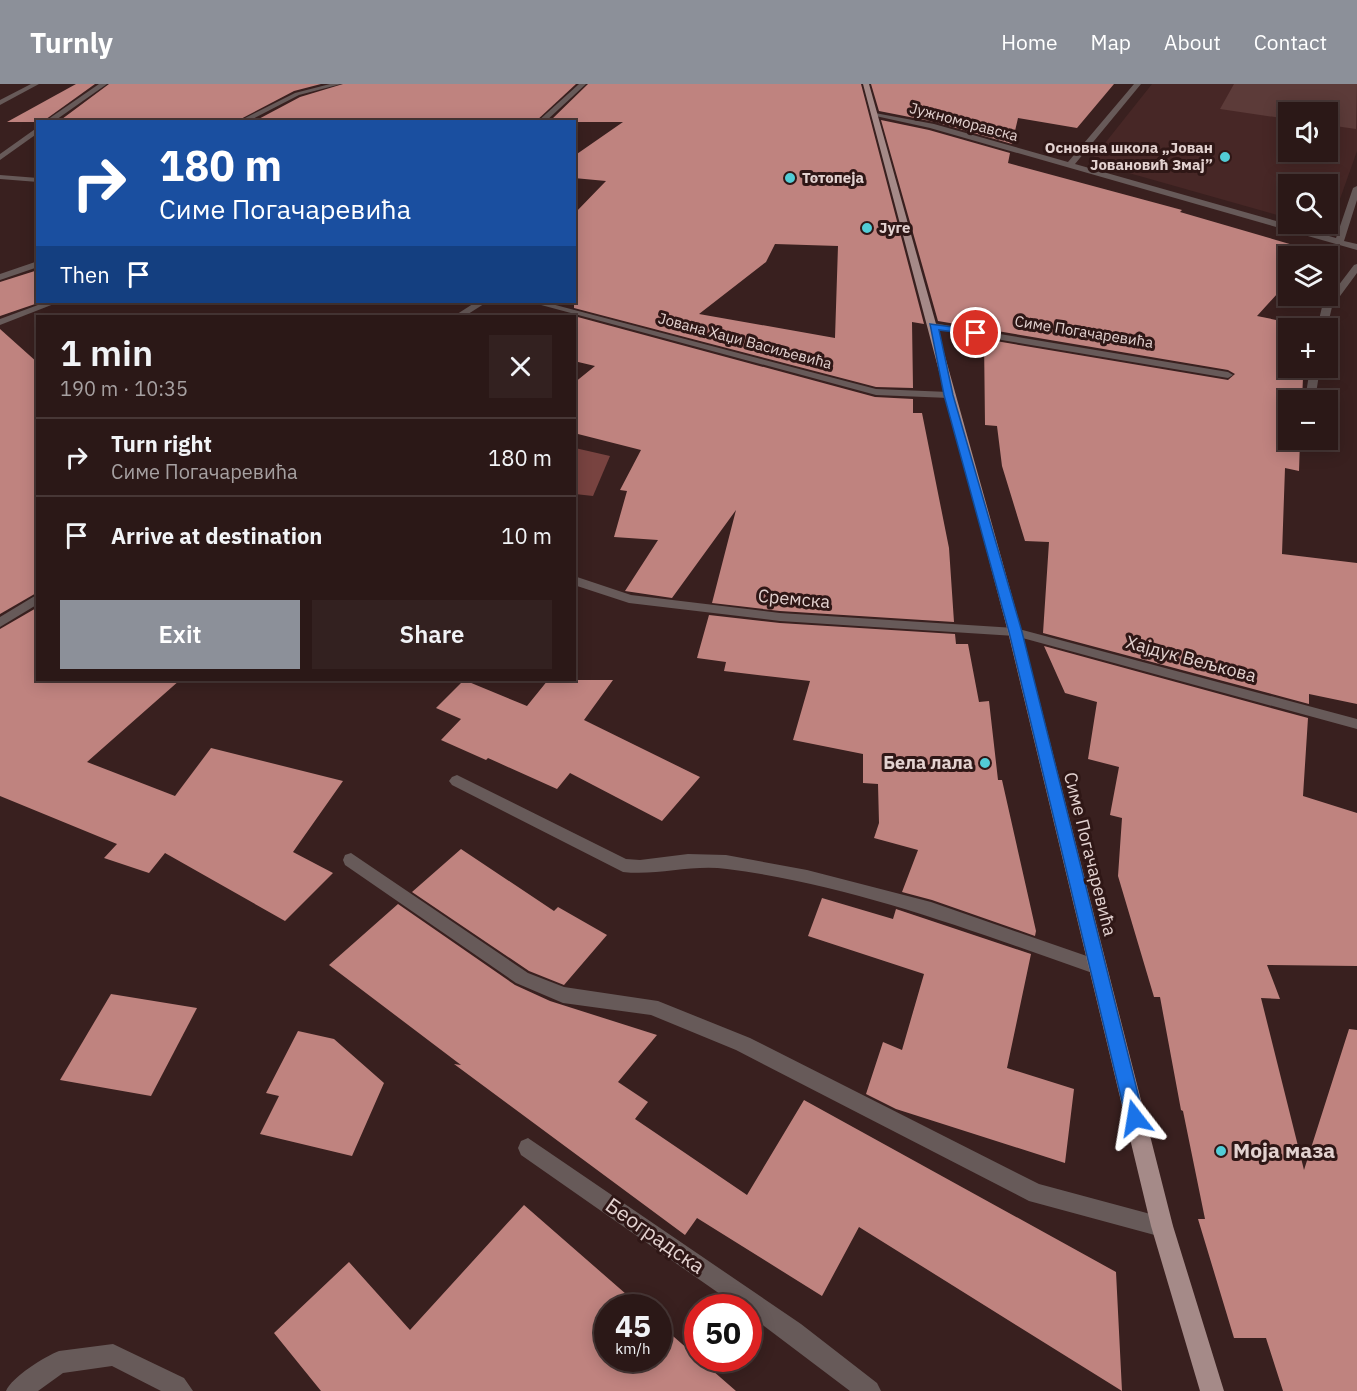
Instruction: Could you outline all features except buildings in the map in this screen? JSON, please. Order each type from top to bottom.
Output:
[{"type":"main road","name":"Симе Погачаревића","points":[[866,84],[1015,632],[1162,1226],[1212,1391]]},
{"type":"street","points":[[0,104],[36,84]]},
{"type":"street","points":[[50,120],[104,84]]},
{"type":"street","points":[[244,120],[297,94],[338,84]]},
{"type":"street","points":[[542,120],[583,84]]},
{"type":"street","points":[[1070,165],[1138,84]]},
{"type":"street","name":"Јужноморавска","points":[[875,116],[931,126],[1357,247]]},
{"type":"street","points":[[0,158],[36,131]]},
{"type":"street","points":[[0,177],[36,180]]},
{"type":"street","points":[[1339,242],[1357,188]]},
{"type":"street","points":[[0,277],[36,265]]},
{"type":"street","points":[[1324,318],[1327,307],[1357,267]]},
{"type":"street","points":[[0,322],[51,303]]},
{"type":"street","points":[[461,315],[480,303]]},
{"type":"street","name":"Јована Хаџи Васиљевића","points":[[539,303],[876,392],[949,395]]},
{"type":"street","name":"Симе Погачаревића","points":[[933,326],[1228,375]]},
{"type":"street","name":"Сремска","points":[[576,581],[629,599],[757,615],[1015,632]]},
{"type":"street","points":[[0,623],[36,599]]},
{"type":"street","name":"Хајдук Вељкова","points":[[1015,632],[1357,724]]},
{"type":"street","points":[[457,781],[623,865],[640,867],[688,861],[726,862],[807,877],[931,909],[1098,967]]},
{"type":"street","points":[[351,860],[522,978],[562,995],[652,1007],[743,1044],[1036,1194],[1162,1226]]},
{"type":"street","name":"Београдска","points":[[528,1148],[793,1332],[869,1391]]},
{"type":"street","points":[[18,1391],[58,1362],[113,1355],[177,1386],[180,1391]]},
{"type":"shaded area","name":"Основна школа „Јован Јовановић Змај”","points":[[1152,84],[1357,84],[1357,151],[1338,205],[1338,174],[1278,174],[1278,215],[1090,162]]},
{"type":"shaded area","points":[[1234,84],[1357,84],[1356,129],[1338,126],[1338,102],[1278,102],[1278,118],[1220,109]]},
{"type":"shaded area","points":[[576,448],[610,456],[593,496],[576,494]]},
{"type":"place","name":"Основна школа „Јован Јовановић Змај”","points":[[1225,157]]},
{"type":"place","name":"Тотопеја","points":[[790,178]]},
{"type":"place","name":"Југе","points":[[867,228]]},
{"type":"place","name":"Бела лала","points":[[985,763]]},
{"type":"place","name":"Моја маза","points":[[1221,1151]]},
{"type":"route","points":[[976,333],[933,326],[949,395],[1015,632],[1135,1118]]}]
